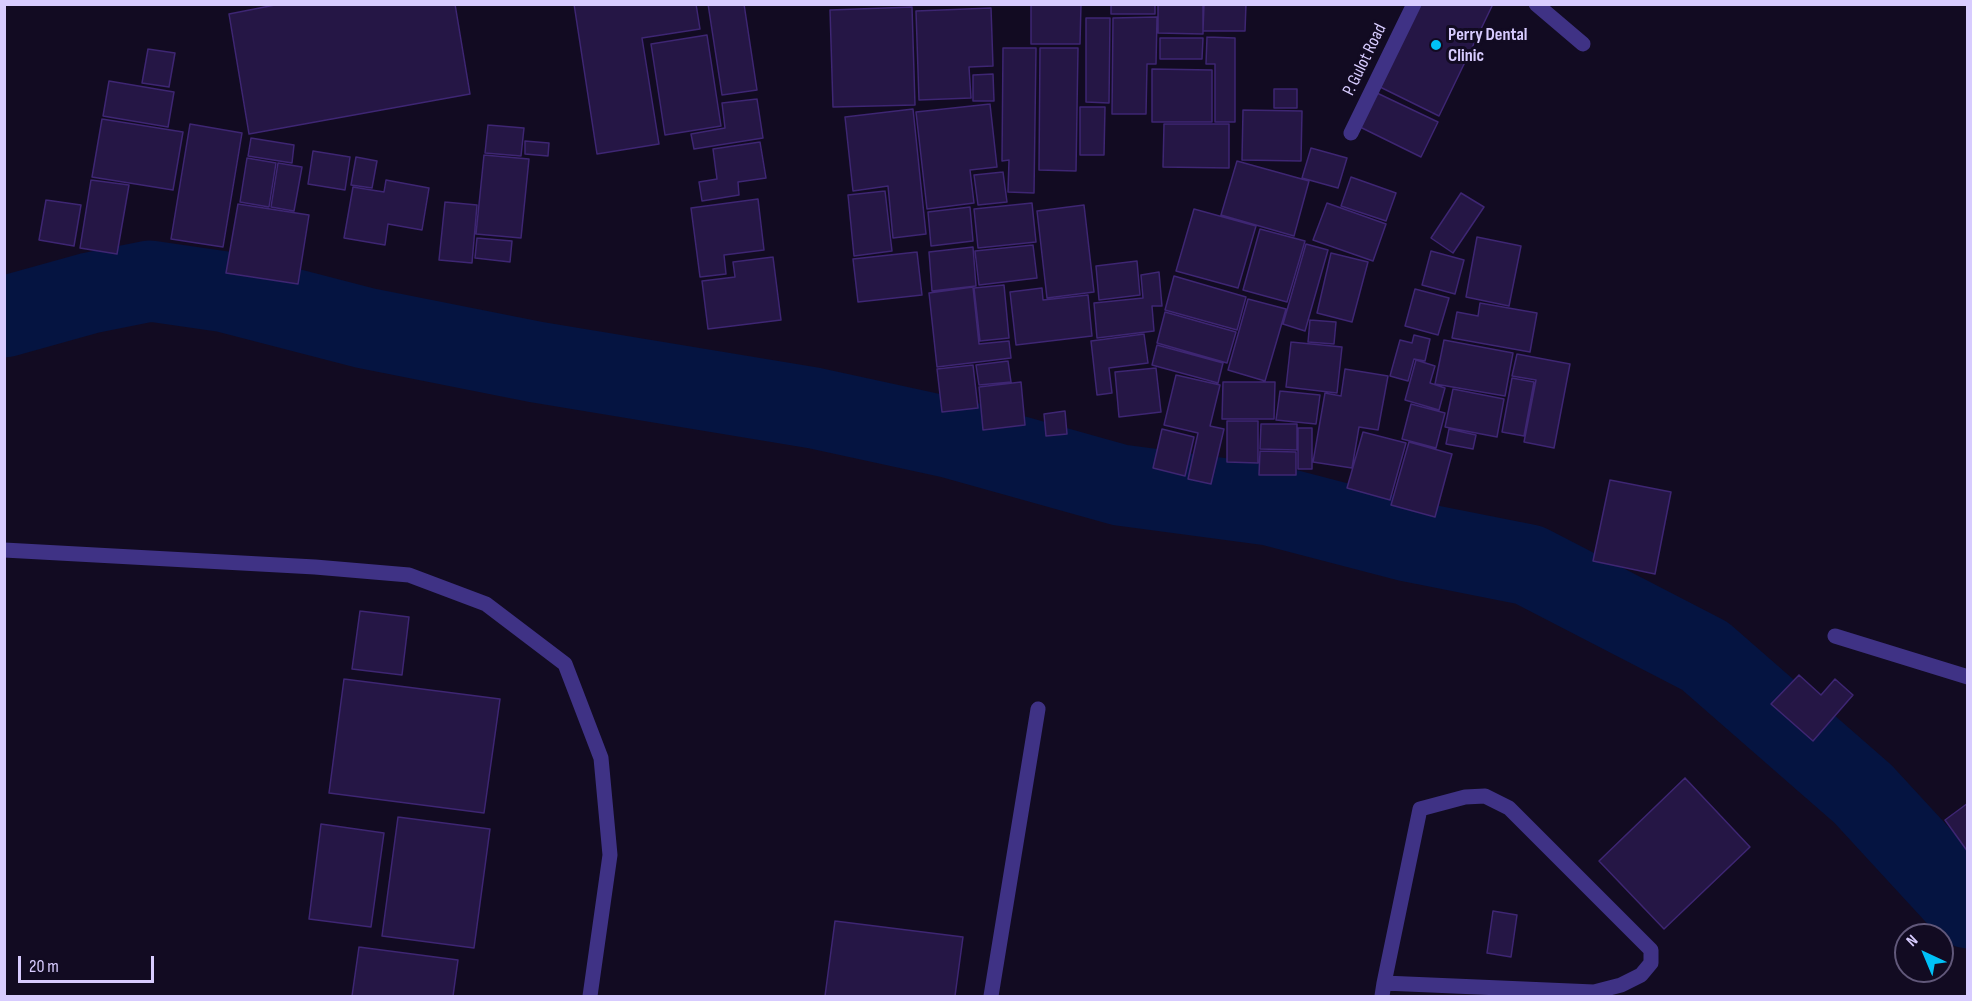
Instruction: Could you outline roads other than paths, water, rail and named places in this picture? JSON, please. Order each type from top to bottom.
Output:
[{"type":"street","name":"P. Gulot Road","points":[[1351,133],[1414,4]]},
{"type":"street","points":[[1536,4],[1583,44]]},
{"type":"street","points":[[4,550],[315,567],[409,575],[486,604],[565,664],[601,758],[610,855],[590,996]]},
{"type":"street","points":[[1834,636],[1968,677]]},
{"type":"street","points":[[991,996],[1038,709]]},
{"type":"street","points":[[1485,796],[1509,808],[1651,950],[1651,963],[1641,975],[1621,986],[1594,992],[1383,990],[1419,809],[1465,797],[1485,796]]},
{"type":"waterway","points":[[4,317],[90,293],[150,281],[226,292],[365,328],[536,362],[814,408],[952,438],[1120,485],[1270,505],[1408,541],[1529,565],[1705,656],[1863,794],[1968,908]]},
{"type":"place","name":"Perry Dental Clinic","points":[[1436,45]]}]
